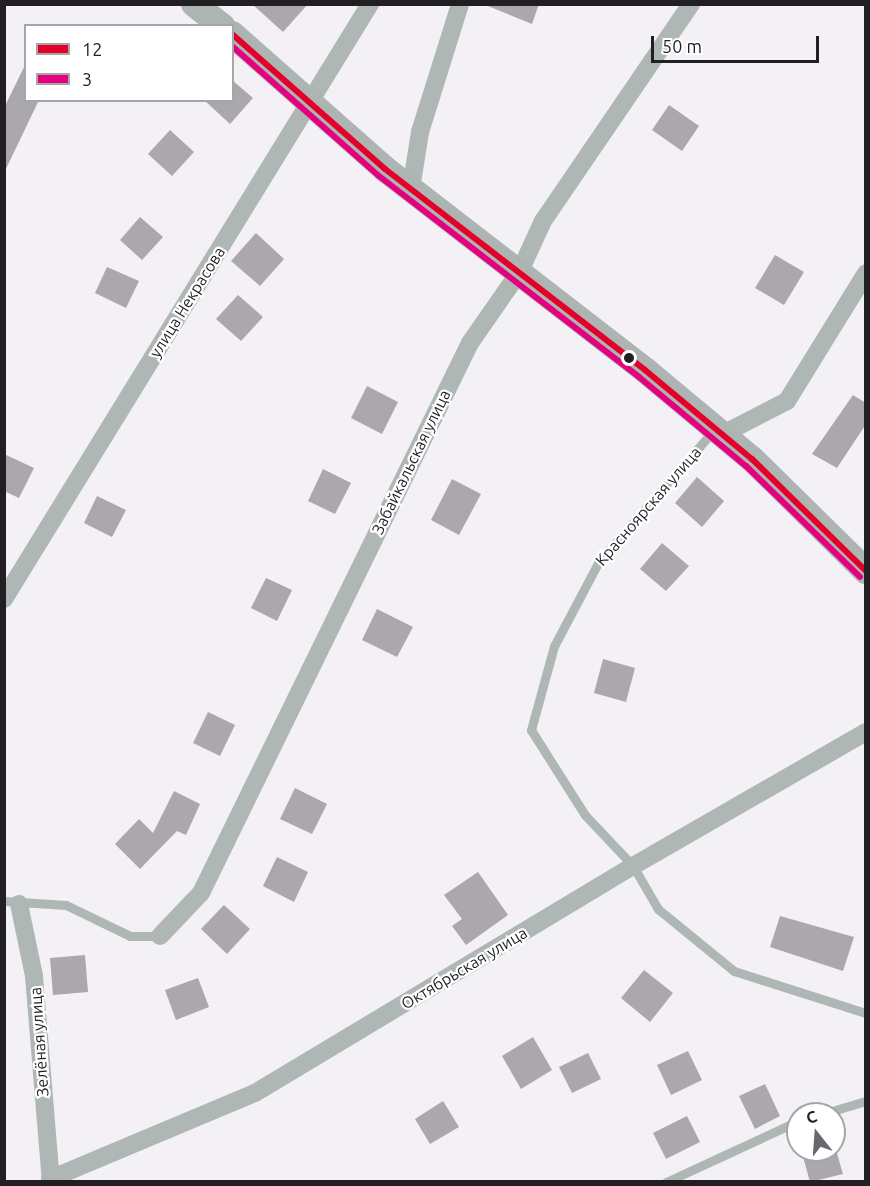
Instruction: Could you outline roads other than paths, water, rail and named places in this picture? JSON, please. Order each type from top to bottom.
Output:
[{"type":"street","points":[[194,4],[219,24]]},
{"type":"street","name":"улица Некрасова","points":[[4,599],[370,4]]},
{"type":"street","points":[[411,189],[420,132],[460,4]]},
{"type":"street","name":"Забайкальская улица","points":[[160,936],[201,893],[470,343],[520,272],[543,221],[691,4]]},
{"type":"street","points":[[234,36],[411,189],[520,272],[720,431],[866,571]]},
{"type":"street","name":"Красноярская улица","points":[[720,431],[787,401],[866,273]]},
{"type":"street","name":"Октябрьская улица","points":[[50,1180],[255,1093],[633,866],[866,732]]},
{"type":"street","name":"Зелёная улица","points":[[12,902],[34,976],[50,1180]]},
{"type":"lane","name":"Красноярская улица","points":[[720,431],[598,563],[554,646],[531,730],[585,815],[633,866],[658,909],[734,971],[866,1013]]},
{"type":"lane","points":[[12,902],[66,905],[130,936],[160,936]]},
{"type":"lane","points":[[846,1107],[866,1101]]},
{"type":"lane","points":[[666,1182],[786,1127]]}]
